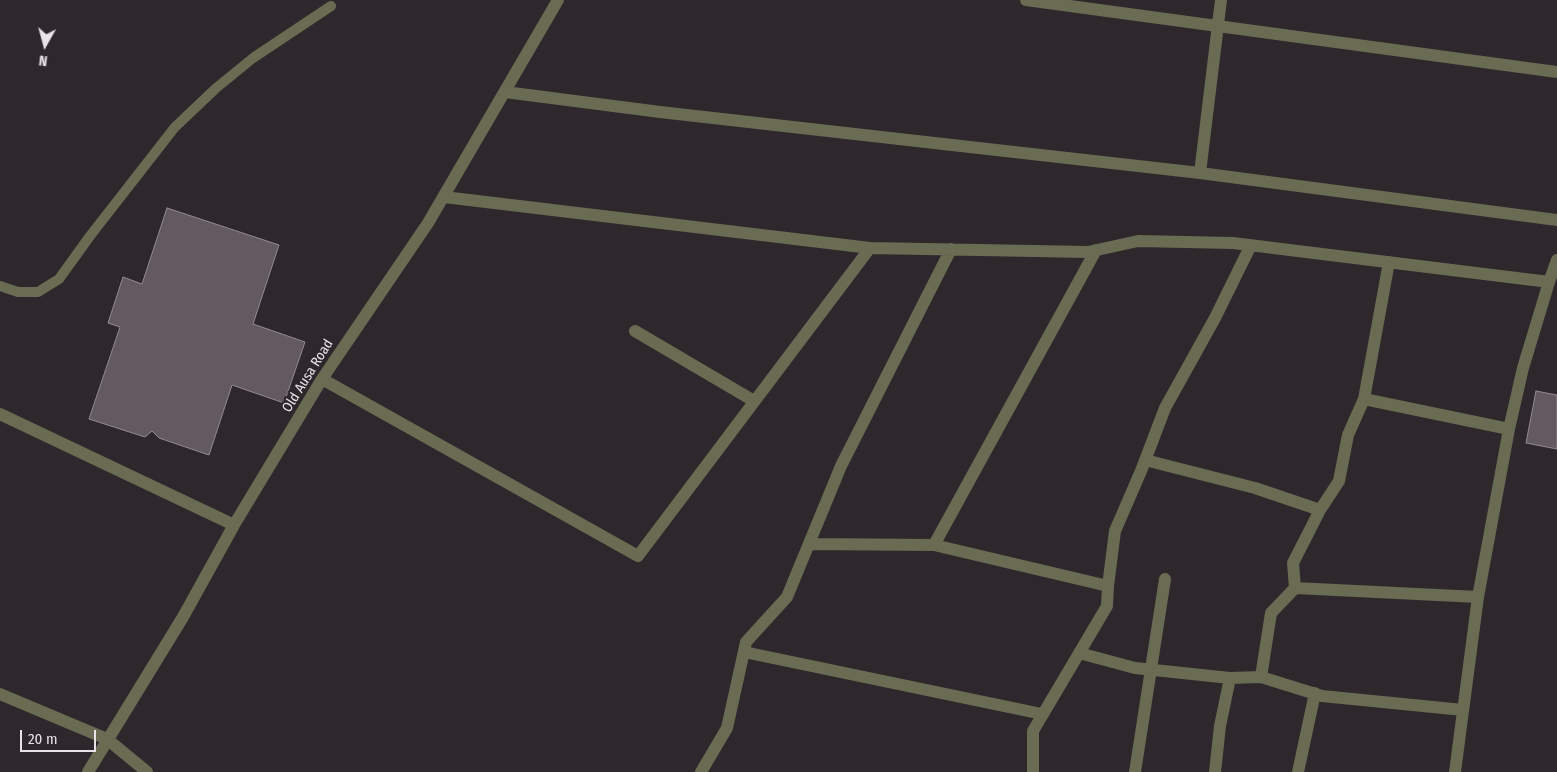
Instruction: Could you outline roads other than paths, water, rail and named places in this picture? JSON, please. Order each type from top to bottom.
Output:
[{"type":"street","name":"Old Ausa Road","points":[[88,772],[183,617],[234,525],[322,379],[444,197],[558,0]]},
{"type":"street","points":[[1026,0],[1557,72]]},
{"type":"street","points":[[1200,173],[1221,0]]},
{"type":"street","points":[[505,92],[660,112],[1200,173],[1557,220]]},
{"type":"street","points":[[444,197],[870,248],[1088,252],[1138,241],[1233,243],[1549,282]]},
{"type":"street","points":[[1033,772],[1033,731],[1107,606],[1115,531],[1166,408],[1215,318],[1251,245]]},
{"type":"street","points":[[322,379],[638,556],[870,248]]},
{"type":"street","points":[[702,772],[727,728],[746,642],[788,597],[842,466],[951,249]]},
{"type":"street","points":[[934,545],[1096,250]]},
{"type":"street","points":[[1455,772],[1478,597],[1509,429],[1523,368],[1557,260]]},
{"type":"street","points":[[1261,677],[1271,613],[1295,588],[1293,563],[1320,510],[1339,481],[1348,436],[1364,399],[1389,262]]},
{"type":"street","points":[[635,331],[754,401]]},
{"type":"street","points":[[1364,399],[1509,429]]},
{"type":"street","points":[[0,414],[234,525]]},
{"type":"street","points":[[1145,460],[1255,488],[1320,510]]},
{"type":"street","points":[[809,544],[934,545],[1108,586]]},
{"type":"street","points":[[1135,772],[1140,750],[1165,579]]},
{"type":"street","points":[[1295,588],[1478,597]]},
{"type":"street","points":[[744,652],[1042,714]]},
{"type":"street","points":[[1080,653],[1135,668],[1230,678],[1261,677],[1322,696],[1463,710]]},
{"type":"street","points":[[1215,772],[1220,726],[1230,678]]},
{"type":"street","points":[[1298,772],[1315,693]]},
{"type":"street","points":[[0,694],[107,739],[147,772]]},
{"type":"lane","points":[[0,286],[18,292],[38,292],[59,279],[175,127],[215,88],[253,58],[331,6]]}]
